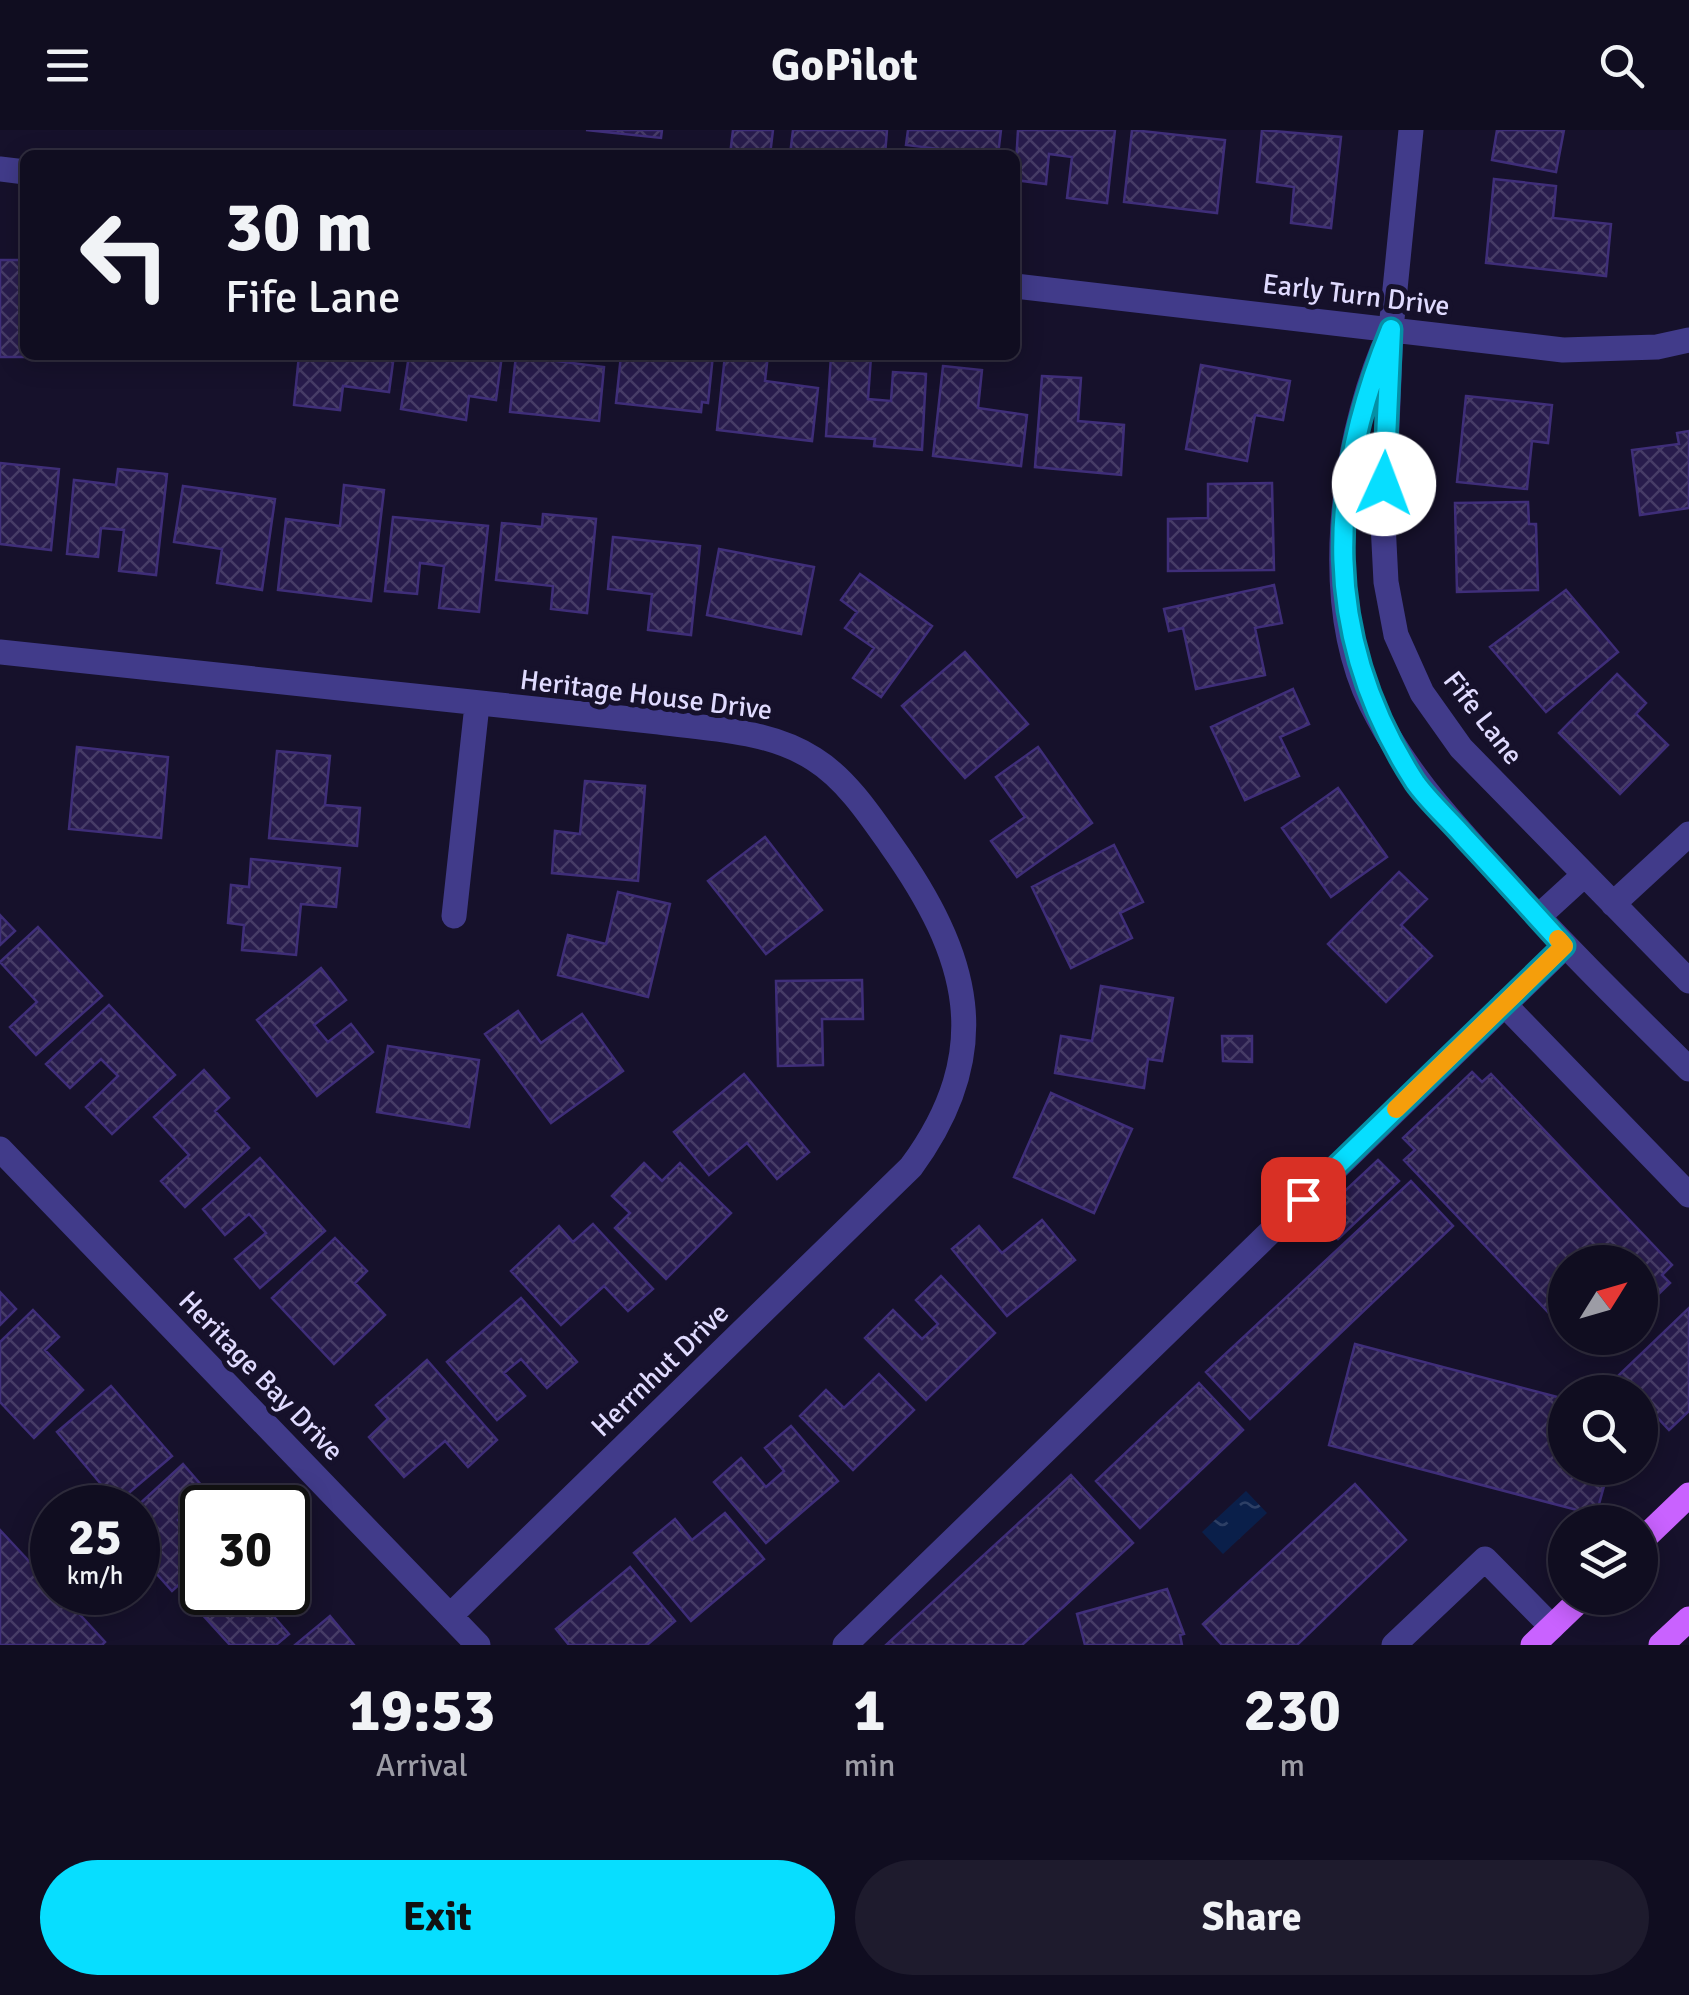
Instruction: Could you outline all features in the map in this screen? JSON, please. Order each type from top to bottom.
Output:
[{"type":"main road","points":[[1658,1525],[1689,1496]]},
{"type":"main road","points":[[1532,1645],[1564,1615]]},
{"type":"main road","points":[[1662,1645],[1689,1619]]},
{"type":"street","name":"Fife Lane","points":[[1411,130],[1391,329],[1383,523],[1386,582],[1396,635],[1422,693],[1461,748],[1689,982]]},
{"type":"street","name":"Early Turn Drive","points":[[1020,287],[1563,350],[1657,347],[1689,340]]},
{"type":"street","name":"Fife Lane","points":[[1391,329],[1363,398],[1343,519],[1350,632],[1369,700],[1417,784],[1564,946],[1689,1069]]},
{"type":"street","name":"Heritage House Drive","points":[[0,652],[740,732],[784,744],[816,760],[866,809],[910,872],[954,953],[964,994],[958,1076],[933,1138],[912,1167]]},
{"type":"street","points":[[454,916],[477,705]]},
{"type":"street","points":[[1612,904],[1689,834]]},
{"type":"street","points":[[1538,917],[1584,875]]},
{"type":"street","points":[[845,1645],[1564,946]]},
{"type":"street","points":[[1504,1004],[1689,1195]]},
{"type":"street","name":"Heritage Bay Drive","points":[[0,1148],[478,1645]]},
{"type":"street","name":"Herrnhut Drive","points":[[450,1616],[912,1167]]},
{"type":"street","points":[[1394,1645],[1485,1559],[1552,1627]]},
{"type":"water","points":[[1246,1491],[1267,1513],[1223,1554],[1202,1532]]},
{"type":"building","points":[[586,130],[662,130],[661,138]]},
{"type":"building","points":[[733,130],[773,130],[771,150],[731,150]]},
{"type":"building","points":[[793,130],[887,130],[885,150],[791,150]]},
{"type":"building","points":[[908,130],[1001,130],[999,150],[906,145]]},
{"type":"building","points":[[1018,130],[1115,130],[1107,203],[1067,198],[1072,157],[1049,154],[1046,184],[1020,181],[1020,150],[1017,150]]},
{"type":"building","points":[[1132,130],[1225,140],[1217,213],[1124,202]]},
{"type":"building","points":[[1262,130],[1341,137],[1331,228],[1291,223],[1294,187],[1257,182]]},
{"type":"building","points":[[1497,130],[1564,130],[1556,172],[1492,160]]},
{"type":"building","points":[[1494,179],[1556,186],[1553,218],[1611,224],[1606,276],[1486,263]]},
{"type":"building","points":[[0,260],[20,260],[20,357],[0,357]]},
{"type":"building","points":[[298,360],[393,360],[389,392],[343,386],[340,410],[294,405]]},
{"type":"building","points":[[408,360],[501,360],[496,400],[469,396],[466,420],[401,409]]},
{"type":"building","points":[[515,360],[556,360],[604,367],[599,421],[510,412]]},
{"type":"building","points":[[620,360],[712,360],[708,403],[702,402],[701,412],[616,403]]},
{"type":"building","points":[[724,360],[767,360],[765,381],[818,388],[812,441],[717,430]]},
{"type":"building","points":[[831,360],[871,360],[868,399],[891,401],[893,372],[926,374],[922,450],[874,446],[875,439],[826,436]]},
{"type":"building","points":[[1201,365],[1290,381],[1283,420],[1255,415],[1247,461],[1186,449]]},
{"type":"building","points":[[943,366],[982,370],[978,408],[1027,415],[1021,466],[933,456]]},
{"type":"building","points":[[1042,376],[1081,378],[1078,421],[1124,425],[1121,475],[1035,467]]},
{"type":"building","points":[[1466,396],[1552,405],[1548,443],[1532,441],[1527,489],[1457,482]]},
{"type":"building","points":[[1689,431],[1689,508],[1640,515],[1632,450],[1679,444],[1677,433]]},
{"type":"building","points":[[0,463],[59,469],[51,550],[0,544]]},
{"type":"building","points":[[118,469],[167,474],[156,575],[119,571],[124,530],[101,528],[98,557],[67,554],[74,480],[116,485]]},
{"type":"building","points":[[1272,483],[1274,570],[1168,571],[1168,519],[1208,518],[1208,484]]},
{"type":"building","points":[[344,485],[384,490],[371,601],[278,590],[286,519],[340,526]]},
{"type":"building","points":[[183,486],[275,499],[262,590],[217,583],[222,549],[174,542]]},
{"type":"building","points":[[1528,502],[1529,524],[1536,524],[1538,590],[1457,592],[1455,503]]},
{"type":"building","points":[[543,514],[596,519],[587,613],[551,609],[553,586],[496,580],[502,523],[542,527]]},
{"type":"building","points":[[393,517],[488,526],[479,612],[439,608],[444,566],[420,563],[417,594],[385,591]]},
{"type":"building","points":[[613,537],[700,546],[691,635],[648,630],[652,594],[608,589]]},
{"type":"building","points":[[719,549],[814,567],[801,634],[707,615]]},
{"type":"building","points":[[860,574],[932,626],[881,697],[853,678],[874,648],[845,628],[857,612],[841,600]]},
{"type":"building","points":[[1274,585],[1282,623],[1255,628],[1265,675],[1196,689],[1183,628],[1169,631],[1164,609]]},
{"type":"building","points":[[1566,590],[1618,652],[1546,712],[1490,647]]},
{"type":"building","points":[[965,652],[1028,724],[965,778],[902,706]]},
{"type":"building","points":[[1617,674],[1646,703],[1636,714],[1668,745],[1620,794],[1559,733]]},
{"type":"building","points":[[1293,689],[1309,724],[1280,737],[1299,776],[1245,800],[1211,727]]},
{"type":"building","points":[[77,747],[168,757],[161,838],[69,829]]},
{"type":"building","points":[[1038,747],[1092,823],[1017,877],[991,841],[1025,817],[996,777]]},
{"type":"building","points":[[277,751],[330,756],[325,805],[360,808],[357,846],[269,838]]},
{"type":"building","points":[[585,781],[645,786],[638,881],[552,873],[555,831],[580,834]]},
{"type":"building","points":[[1338,788],[1387,857],[1331,897],[1282,828]]},
{"type":"building","points":[[765,837],[822,910],[766,954],[708,881]]},
{"type":"building","points":[[1114,845],[1143,902],[1120,913],[1132,938],[1071,968],[1032,887]]},
{"type":"building","points":[[251,859],[340,868],[336,907],[301,904],[296,955],[242,950],[244,925],[228,923],[231,885],[249,887]]},
{"type":"building","points":[[1399,872],[1427,899],[1401,925],[1432,956],[1386,1002],[1328,944]]},
{"type":"building","points":[[618,892],[670,904],[648,997],[558,975],[568,935],[606,944]]},
{"type":"building","points":[[0,915],[15,931],[0,945]]},
{"type":"building","points":[[38,927],[102,996],[36,1055],[10,1027],[37,1002],[0,962]]},
{"type":"building","points":[[321,968],[346,1000],[314,1025],[328,1042],[351,1024],[373,1052],[317,1096],[257,1020]]},
{"type":"building","points":[[862,980],[863,1019],[822,1019],[823,1065],[778,1066],[776,981]]},
{"type":"building","points":[[1101,986],[1173,998],[1162,1061],[1148,1059],[1144,1088],[1055,1073],[1061,1036],[1092,1041]]},
{"type":"building","points":[[109,1005],[175,1075],[112,1134],[86,1107],[118,1076],[101,1059],[70,1088],[46,1064]]},
{"type":"building","points":[[518,1011],[541,1043],[582,1014],[623,1071],[551,1123],[485,1034]]},
{"type":"building","points":[[1222,1036],[1252,1036],[1252,1062],[1223,1061]]},
{"type":"building","points":[[388,1046],[479,1060],[469,1127],[377,1112]]},
{"type":"building","points":[[204,1070],[229,1098],[215,1111],[249,1148],[185,1207],[161,1181],[189,1155],[154,1117]]},
{"type":"building","points":[[1472,1072],[1482,1082],[1491,1074],[1653,1245],[1548,1245],[1548,1312],[1404,1160],[1415,1150],[1403,1138]]},
{"type":"building","points":[[744,1074],[809,1152],[777,1179],[747,1143],[709,1175],[674,1132]]},
{"type":"building","points":[[1051,1093],[1132,1129],[1094,1213],[1014,1177]]},
{"type":"building","points":[[260,1158],[325,1231],[260,1288],[235,1259],[266,1233],[249,1214],[225,1235],[203,1209]]},
{"type":"building","points":[[1378,1160],[1399,1181],[1338,1239],[1318,1216]]},
{"type":"building","points":[[644,1163],[662,1181],[680,1163],[731,1213],[666,1279],[615,1228],[630,1213],[612,1196]]},
{"type":"building","points":[[1411,1181],[1453,1226],[1250,1419],[1206,1372]]},
{"type":"building","points":[[1042,1220],[1075,1260],[1007,1316],[952,1249],[979,1226],[1002,1253]]},
{"type":"building","points":[[593,1224],[653,1289],[628,1311],[604,1286],[561,1325],[511,1271],[559,1226],[573,1242]]},
{"type":"building","points":[[335,1238],[367,1271],[355,1283],[385,1315],[334,1364],[272,1298]]},
{"type":"building","points":[[1658,1250],[1672,1265],[1662,1275],[1670,1283],[1658,1295]]},
{"type":"building","points":[[941,1276],[995,1333],[926,1400],[865,1338],[893,1310],[922,1339],[938,1324],[916,1300]]},
{"type":"building","points":[[0,1292],[16,1309],[0,1325]]},
{"type":"building","points":[[521,1298],[577,1362],[547,1388],[521,1359],[504,1373],[525,1396],[497,1420],[447,1362]]},
{"type":"building","points":[[1689,1308],[1689,1411],[1669,1430],[1658,1418],[1658,1375],[1619,1375],[1640,1355],[1658,1355],[1658,1338]]},
{"type":"building","points":[[33,1310],[59,1337],[45,1350],[83,1390],[34,1438],[0,1402],[0,1342]]},
{"type":"building","points":[[1355,1344],[1548,1395],[1548,1485],[1604,1485],[1599,1505],[1558,1505],[1329,1445]]},
{"type":"building","points":[[427,1360],[497,1440],[468,1467],[445,1441],[404,1477],[369,1437],[388,1419],[376,1405]]},
{"type":"building","points":[[879,1374],[914,1410],[853,1470],[800,1416],[826,1390],[844,1408]]},
{"type":"building","points":[[1199,1383],[1243,1430],[1140,1528],[1096,1481]]},
{"type":"building","points":[[111,1386],[172,1456],[138,1485],[102,1485],[57,1432]]},
{"type":"building","points":[[791,1426],[838,1481],[766,1543],[714,1482],[741,1458],[766,1487],[784,1471],[765,1448]]},
{"type":"building","points":[[183,1464],[201,1485],[180,1485],[180,1584],[172,1591],[160,1578],[160,1485]]},
{"type":"building","points":[[1071,1475],[1133,1543],[1022,1645],[886,1645]]},
{"type":"building","points":[[1355,1484],[1406,1540],[1297,1645],[1222,1645],[1203,1624]]},
{"type":"building","points":[[725,1513],[764,1559],[691,1621],[634,1553],[675,1519],[692,1540]]},
{"type":"building","points":[[0,1530],[30,1562],[30,1615],[80,1615],[105,1642],[0,1645]]},
{"type":"building","points":[[630,1567],[675,1621],[647,1645],[569,1645],[556,1629]]},
{"type":"building","points":[[1167,1589],[1184,1634],[1180,1635],[1182,1645],[1085,1645],[1077,1614]]},
{"type":"building","points":[[203,1615],[272,1615],[289,1634],[276,1645],[230,1645]]},
{"type":"building","points":[[330,1616],[354,1645],[295,1645]]},
{"type":"slow traffic","points":[[1396,1109],[1564,946],[1558,939]]},
{"type":"route","points":[[1303,1199],[1564,946],[1417,784],[1369,700],[1350,632],[1343,570],[1343,519],[1363,398],[1391,329],[1384,484]]}]
